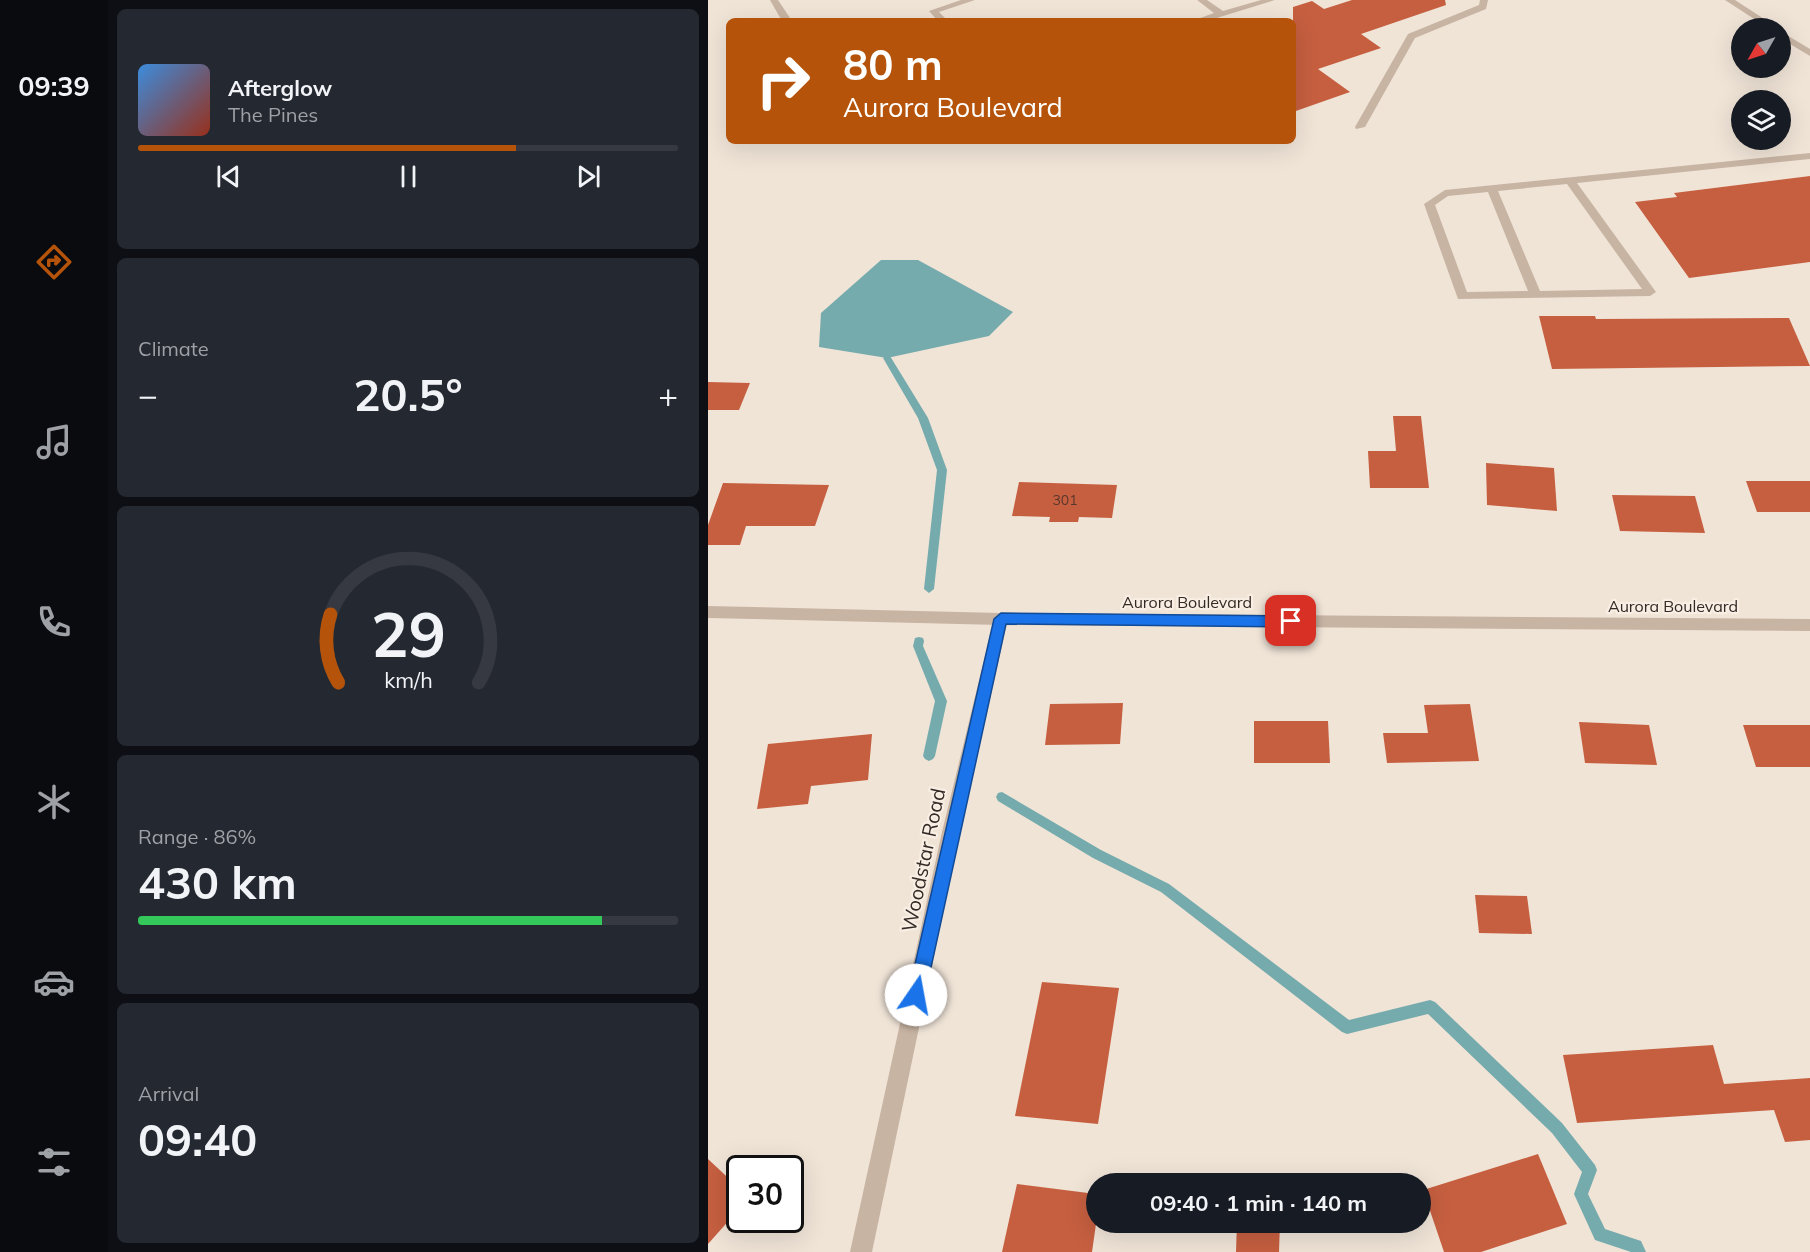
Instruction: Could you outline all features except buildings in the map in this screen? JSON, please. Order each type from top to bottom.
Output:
[{"type":"street","points":[[774,0],[785,18]]},
{"type":"street","points":[[940,18],[933,11],[971,0]]},
{"type":"street","points":[[1201,0],[1221,14]]},
{"type":"street","points":[[1207,18],[1271,0]]},
{"type":"street","points":[[1360,127],[1411,36],[1483,7],[1484,0]]},
{"type":"street","points":[[1730,0],[1758,18]]},
{"type":"street","points":[[1791,41],[1810,53]]},
{"type":"street","points":[[1570,180],[1650,292],[1462,296],[1429,204],[1445,193],[1570,180],[1810,156]]},
{"type":"street","points":[[1492,188],[1536,295]]},
{"type":"street","name":"Aurora Boulevard","points":[[708,612],[1001,619],[1810,625]]},
{"type":"street","name":"Woodstar Road","points":[[861,1252],[949,844],[1001,619]]},
{"type":"water","points":[[881,260],[918,260],[1013,312],[989,336],[887,358],[819,347],[821,313]]},
{"type":"waterway","points":[[887,358],[923,418],[942,470],[929,589]]},
{"type":"waterway","points":[[919,641],[918,646],[941,701],[929,756]]},
{"type":"waterway","points":[[1002,797],[1097,854],[1165,888],[1347,1027],[1430,1007],[1557,1128],[1590,1170],[1581,1194],[1600,1235],[1636,1246],[1639,1252]]},
{"type":"route","points":[[916,995],[951,832],[1001,619],[1291,621]]}]
